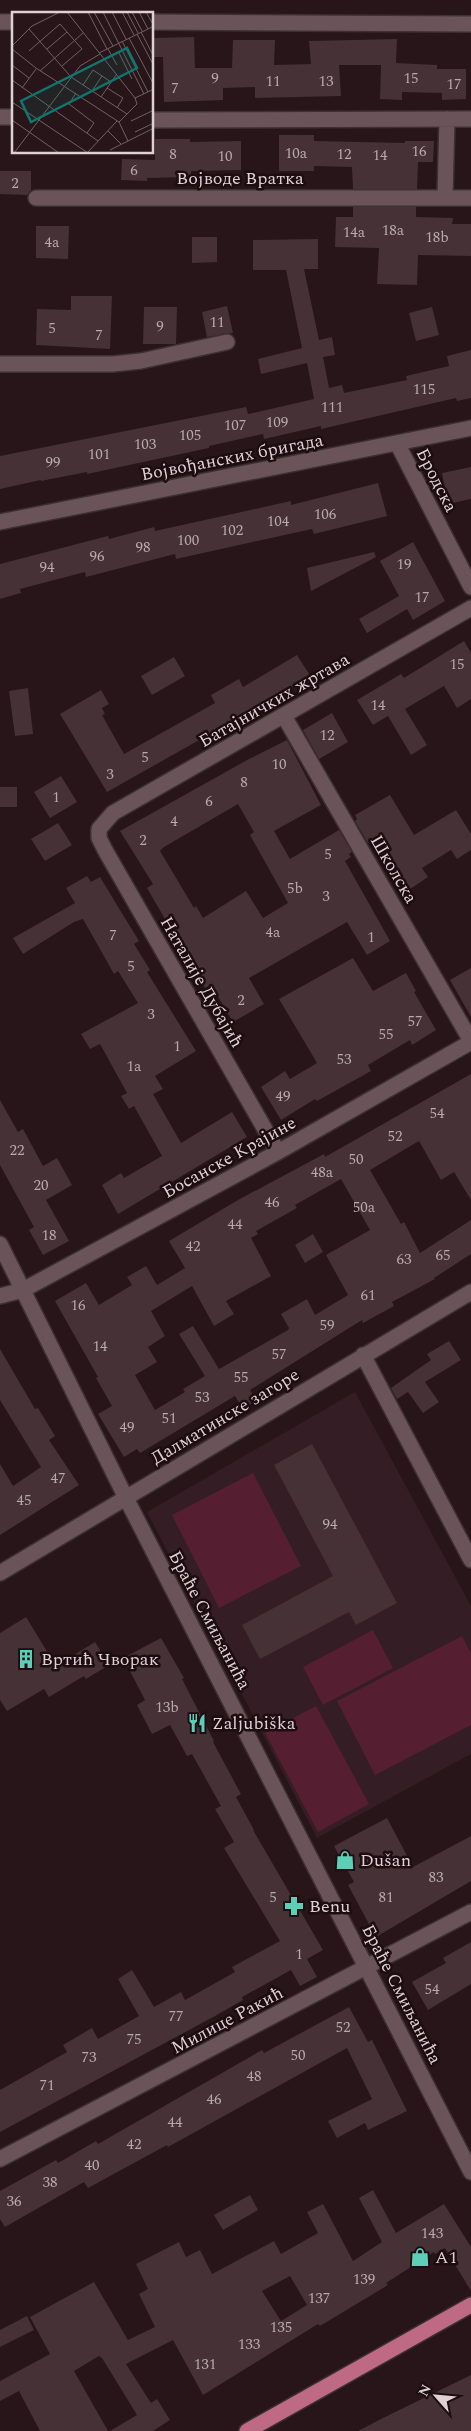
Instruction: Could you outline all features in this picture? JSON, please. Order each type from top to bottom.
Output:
[{"type":"main road","points":[[247,2431],[471,2305]]},
{"type":"street","points":[[154,22],[471,24]]},
{"type":"street","points":[[445,197],[447,119]]},
{"type":"street","points":[[154,120],[471,119]]},
{"type":"street","name":"Војводе Вратка","points":[[36,198],[471,198]]},
{"type":"street","points":[[0,364],[113,364],[141,361],[227,342]]},
{"type":"street","name":"Војвођанских бригада","points":[[0,522],[471,428]]},
{"type":"street","name":"Бродска","points":[[398,443],[471,587]]},
{"type":"street","name":"Батајничких жртава","points":[[99,829],[113,813],[471,608]]},
{"type":"street","name":"Школска","points":[[284,716],[471,1042]]},
{"type":"street","name":"Наталије Дубајић","points":[[99,829],[99,838],[105,850],[278,1152]]},
{"type":"street","name":"Босанске Крајине","points":[[0,1296],[23,1290],[278,1152],[471,1042]]},
{"type":"street","name":"Браће Смиљанића","points":[[0,1244],[126,1498],[471,2172]]},
{"type":"street","name":"Далматинске загоре","points":[[0,1573],[471,1292]]},
{"type":"street","points":[[363,1355],[471,1560]]},
{"type":"street","name":"Милице Ракић","points":[[0,2160],[471,1912]]},
{"type":"shaded area","points":[[355,1392],[471,1606],[471,1754],[317,1838],[147,1512]]},
{"type":"shaded area","points":[[253,1473],[301,1566],[219,1608],[172,1515]]},
{"type":"shaded area","points":[[373,1630],[393,1668],[323,1705],[303,1667]]},
{"type":"shaded area","points":[[462,1636],[471,1654],[471,1725],[375,1775],[337,1701]]},
{"type":"shaded area","points":[[316,1706],[369,1804],[318,1832],[265,1733]]},
{"type":"building","points":[[194,37],[195,68],[232,68],[233,40],[275,40],[274,65],[311,64],[309,41],[397,39],[396,63],[437,65],[437,69],[466,69],[466,99],[442,100],[442,93],[402,92],[402,100],[380,99],[381,65],[339,65],[341,96],[255,98],[255,87],[223,88],[223,100],[164,102],[163,57],[154,57],[154,38]]},
{"type":"building","points":[[279,135],[314,135],[314,141],[405,143],[405,141],[434,141],[433,162],[418,162],[417,189],[353,189],[352,167],[314,166],[314,171],[279,171]]},
{"type":"building","points":[[155,139],[190,139],[190,142],[241,141],[241,170],[191,171],[191,177],[147,178],[147,181],[121,180],[122,159],[155,160]]},
{"type":"building","points":[[0,171],[31,171],[31,190],[27,195],[0,194]]},
{"type":"building","points":[[353,207],[416,207],[416,217],[453,218],[452,224],[471,224],[471,256],[418,255],[417,285],[377,284],[379,248],[335,247],[336,217],[353,217]]},
{"type":"building","points":[[36,226],[69,226],[68,259],[36,258]]},
{"type":"building","points":[[192,237],[217,237],[217,262],[192,263]]},
{"type":"building","points":[[318,239],[318,269],[304,269],[319,340],[332,337],[335,355],[323,357],[329,388],[342,385],[344,393],[407,380],[406,376],[449,366],[447,356],[471,350],[471,398],[457,401],[456,398],[321,429],[321,426],[264,439],[263,434],[209,446],[209,448],[87,474],[87,472],[0,489],[0,456],[246,407],[248,414],[314,399],[307,363],[261,374],[258,359],[302,348],[286,270],[253,270],[253,240]]},
{"type":"building","points":[[71,296],[112,296],[110,349],[36,345],[37,309],[71,310]]},
{"type":"building","points":[[227,306],[233,333],[207,337],[202,312]]},
{"type":"building","points":[[144,307],[177,307],[176,344],[143,344]]},
{"type":"building","points":[[432,307],[439,335],[416,341],[409,313]]},
{"type":"building","points":[[471,467],[471,499],[448,504],[442,473]]},
{"type":"building","points":[[378,483],[387,516],[314,534],[312,529],[176,559],[175,554],[86,577],[85,572],[20,589],[21,593],[0,599],[0,564],[108,536],[109,539],[154,527],[155,531],[291,501],[291,505]]},
{"type":"building","points":[[413,542],[445,601],[413,620],[407,609],[367,633],[359,619],[399,596],[380,561]]},
{"type":"building","points":[[374,552],[376,557],[311,591],[307,568]]},
{"type":"building","points":[[464,641],[471,653],[471,699],[457,708],[444,686],[405,709],[427,745],[411,755],[388,716],[373,725],[357,700],[401,674],[404,678]]},
{"type":"building","points":[[297,655],[311,677],[107,792],[60,714],[101,690],[109,704],[102,708],[105,714],[102,715],[124,754],[215,703],[211,695],[239,679],[243,687]]},
{"type":"building","points":[[174,657],[185,676],[152,695],[141,676]]},
{"type":"building","points":[[28,688],[33,734],[15,736],[9,691]]},
{"type":"building","points":[[332,713],[348,742],[319,759],[303,730]]},
{"type":"building","points":[[287,740],[321,805],[274,831],[290,859],[339,830],[352,852],[349,854],[351,857],[345,861],[390,941],[367,955],[347,922],[249,978],[264,1004],[233,1022],[211,985],[205,988],[147,888],[153,884],[120,831]],"holes":[[[238,804],[254,832],[250,835],[288,903],[263,918],[246,891],[203,918],[196,906],[194,908],[160,851]]]},
{"type":"building","points":[[61,776],[77,802],[50,818],[34,792]]},
{"type":"building","points":[[0,787],[17,787],[17,807],[0,807]]},
{"type":"building","points":[[390,795],[414,835],[456,810],[471,834],[471,850],[457,859],[451,850],[422,868],[428,877],[407,891],[374,839],[368,843],[355,821],[357,819],[355,815]]},
{"type":"building","points":[[58,823],[72,845],[45,861],[31,839]]},
{"type":"building","points":[[87,876],[91,882],[100,877],[139,941],[134,944],[150,970],[147,972],[196,1051],[155,1076],[163,1089],[153,1094],[181,1143],[232,1112],[247,1137],[118,1214],[102,1185],[121,1173],[124,1178],[162,1156],[134,1106],[129,1109],[121,1096],[127,1093],[100,1044],[90,1049],[81,1034],[138,1003],[118,971],[114,974],[83,919],[74,922],[23,954],[13,938],[75,903],[66,888]]},
{"type":"building","points":[[353,958],[373,991],[406,973],[416,991],[414,992],[436,1030],[412,1045],[410,1040],[368,1065],[371,1071],[317,1101],[315,1099],[281,1120],[261,1087],[285,1071],[290,1079],[317,1063],[279,999]]},
{"type":"building","points":[[471,968],[471,1017],[450,980]]},
{"type":"building","points":[[471,1074],[471,1200],[454,1172],[441,1180],[419,1141],[370,1170],[401,1224],[404,1222],[420,1253],[471,1220],[471,1254],[435,1279],[392,1302],[394,1306],[363,1323],[362,1320],[250,1390],[256,1401],[243,1409],[235,1396],[140,1453],[137,1449],[124,1457],[98,1414],[112,1406],[96,1378],[98,1377],[55,1301],[86,1283],[99,1305],[132,1285],[127,1277],[146,1266],[157,1285],[185,1268],[169,1241],[238,1200],[324,1154],[325,1157]],"holes":[[[341,1179],[370,1230],[326,1255],[348,1295],[315,1315],[307,1299],[281,1314],[289,1328],[288,1330],[219,1369],[193,1326],[179,1334],[205,1376],[183,1389],[185,1392],[155,1410],[135,1375],[157,1362],[148,1347],[165,1336],[151,1311],[192,1286],[214,1326],[234,1314],[226,1301],[271,1276],[251,1238],[258,1234],[256,1231],[297,1208],[295,1205]]]},
{"type":"building","points":[[0,1100],[18,1132],[23,1129],[43,1166],[57,1158],[72,1185],[46,1200],[69,1241],[43,1255],[29,1230],[34,1227],[0,1165]]},
{"type":"building","points":[[313,1234],[323,1252],[305,1263],[295,1245]]},
{"type":"building","points":[[449,1341],[461,1360],[425,1382],[439,1402],[423,1413],[408,1392],[397,1399],[391,1388],[431,1360],[427,1354]]},
{"type":"building","points":[[0,1349],[35,1409],[38,1408],[55,1436],[49,1440],[79,1485],[0,1535],[0,1464],[13,1486],[41,1467],[0,1400]]},
{"type":"building","points":[[312,1444],[397,1603],[356,1625],[349,1612],[260,1659],[242,1625],[333,1576],[274,1465]]},
{"type":"building","name":"Вртић Чворак","points":[[26,1617],[56,1666],[95,1642],[109,1665],[86,1679],[84,1676],[49,1697],[44,1689],[7,1711],[0,1700],[0,1633]]},
{"type":"building","points":[[161,1638],[184,1678],[182,1679],[241,1794],[236,1797],[253,1830],[323,1950],[307,1959],[317,1977],[300,1986],[291,1970],[242,1997],[243,2000],[215,2016],[0,2132],[0,2090],[67,2052],[63,2045],[92,2028],[98,2039],[139,2016],[118,1979],[132,1970],[154,2007],[181,1992],[185,2000],[235,1972],[232,1967],[280,1941],[224,1848],[234,1842],[215,1809],[221,1806],[192,1754],[187,1756],[170,1725],[152,1734],[137,1705],[145,1700],[123,1658]]},
{"type":"building","points":[[387,1818],[413,1867],[471,1836],[471,1881],[376,1937],[348,1885],[354,1882],[334,1846]]},
{"type":"building","points":[[471,1942],[471,1984],[428,2010],[412,1982],[446,1963],[443,1958]]},
{"type":"building","points":[[349,2007],[368,2042],[372,2040],[407,2111],[368,2130],[365,2123],[337,2138],[328,2121],[372,2099],[347,2048],[168,2147],[167,2145],[88,2188],[84,2182],[5,2227],[0,2219],[0,2191],[56,2160],[58,2163],[96,2141],[98,2144],[262,2050],[264,2053]]},
{"type":"building","points":[[373,2190],[396,2233],[444,2204],[471,2247],[471,2291],[445,2248],[435,2254],[434,2252],[386,2283],[388,2285],[320,2326],[318,2324],[203,2395],[173,2340],[126,2364],[151,2403],[157,2399],[170,2420],[153,2431],[110,2431],[137,2415],[99,2356],[74,2371],[108,2431],[40,2431],[19,2391],[0,2401],[0,2381],[50,2354],[30,2317],[94,2282],[128,2340],[155,2327],[139,2294],[148,2289],[136,2264],[179,2242],[186,2257],[200,2250],[212,2274],[274,2241],[281,2254],[318,2233],[307,2212],[323,2204],[353,2261],[382,2242],[359,2198]],"holes":[[[290,2276],[307,2305],[281,2321],[262,2291]]]},
{"type":"building","points":[[250,2195],[258,2210],[223,2230],[214,2215]]},
{"type":"building","points":[[27,2316],[34,2330],[0,2347],[0,2330]]},
{"type":"building","points":[[471,2375],[471,2431],[358,2431],[383,2418]]},
{"type":"place","name":"Вртић Чворак","points":[[26,1659]]},
{"type":"place","name":"Zaljubiška","points":[[197,1723]]},
{"type":"place","name":"Dušan","points":[[345,1860]]},
{"type":"place","name":"Benu","points":[[294,1906]]},
{"type":"place","name":"A1","points":[[420,2257]]}]
